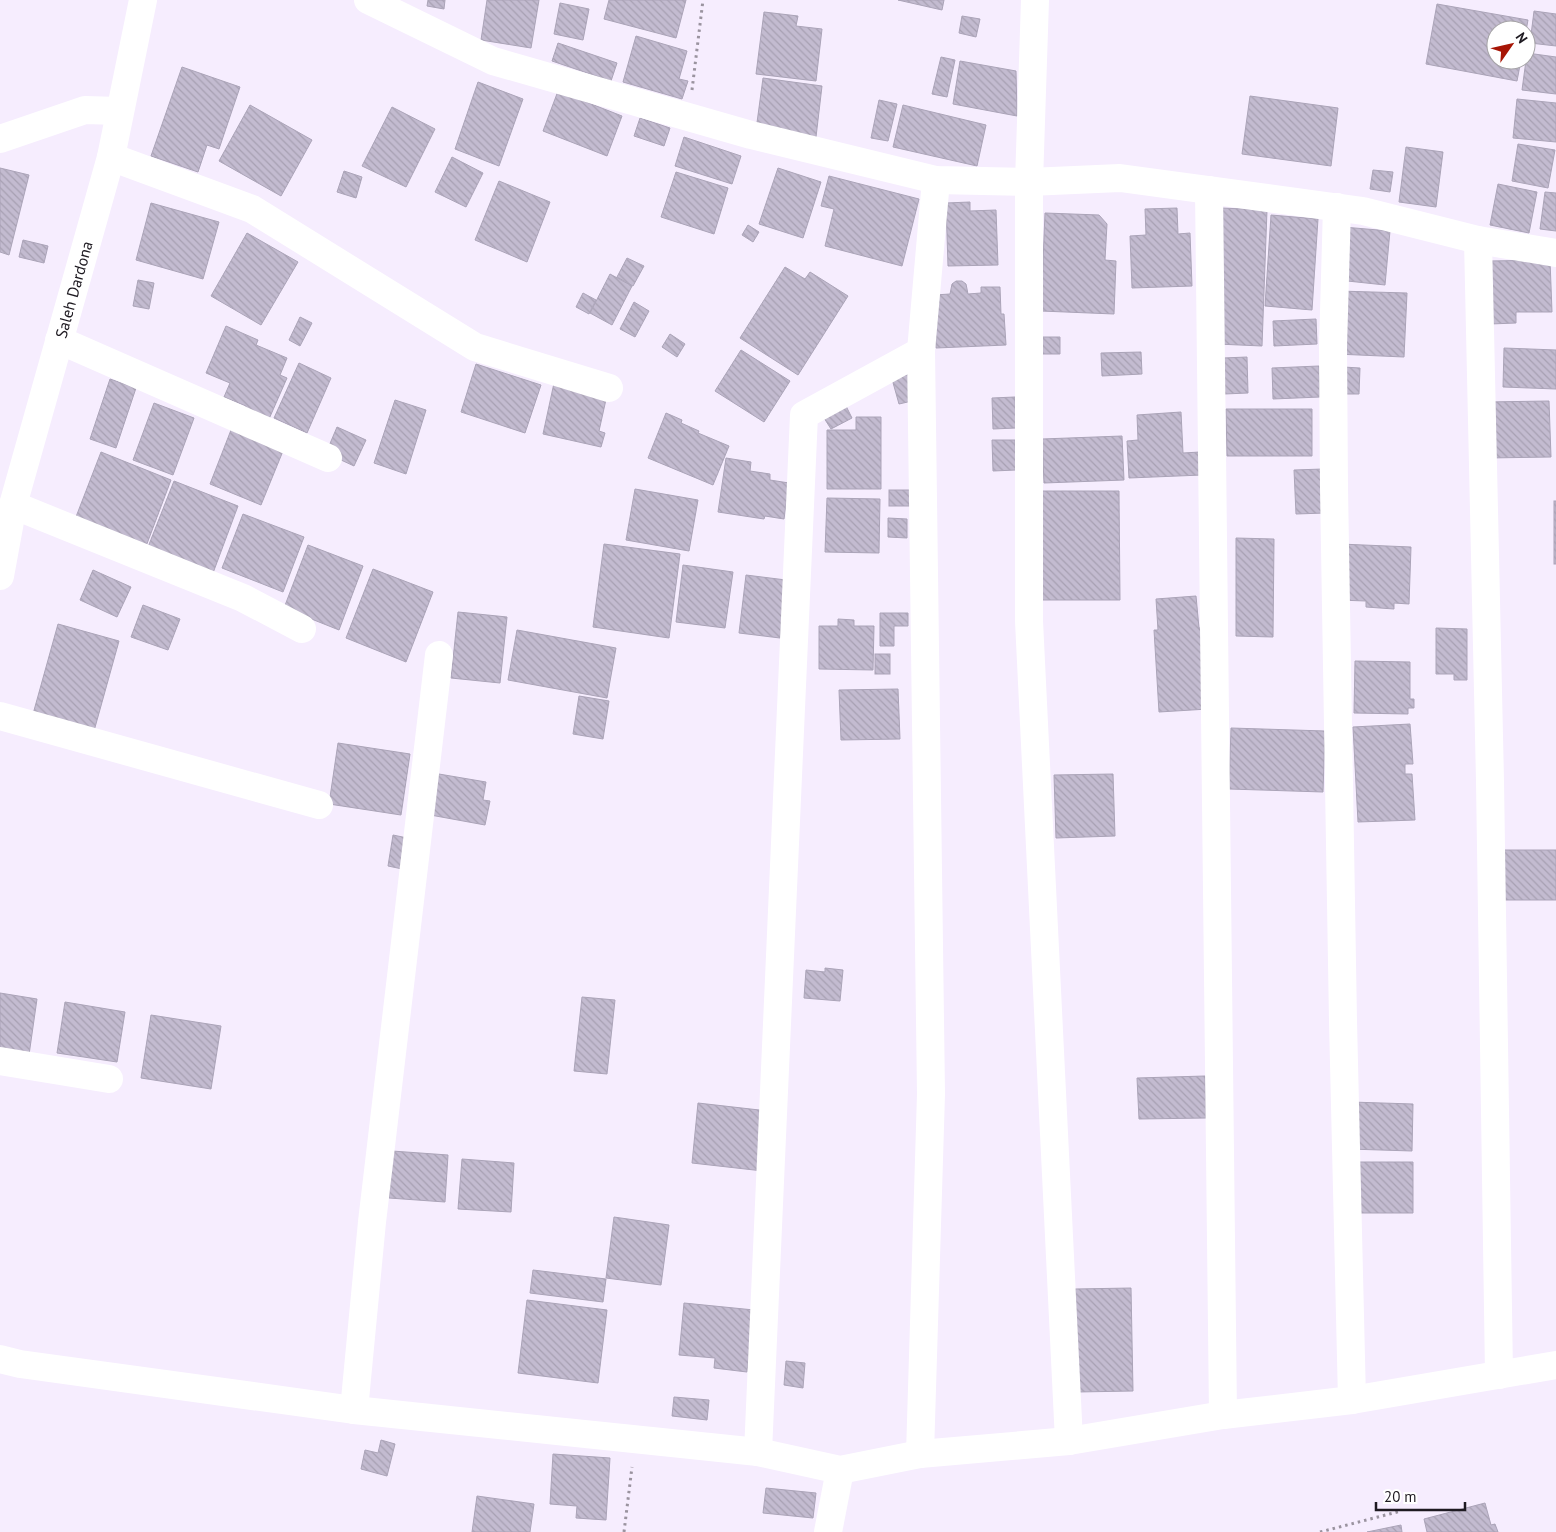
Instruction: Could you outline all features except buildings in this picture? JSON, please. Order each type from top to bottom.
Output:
[{"type":"street","name":"Saleh Dardona","points":[[0,576],[13,506],[111,157],[143,0]]},
{"type":"street","points":[[368,0],[493,61],[751,135],[936,180],[1029,182],[1120,178],[1363,211],[1478,240],[1556,253]]},
{"type":"street","points":[[1035,0],[1029,182],[1029,621],[1069,1440]]},
{"type":"street","points":[[0,139],[85,110],[119,111]]},
{"type":"street","points":[[111,157],[252,210],[475,348],[609,388]]},
{"type":"street","points":[[920,1454],[930,1094],[922,351],[936,180]]},
{"type":"street","points":[[1209,190],[1223,1415]]},
{"type":"street","points":[[1336,208],[1333,347],[1334,488],[1352,1400]]},
{"type":"street","points":[[1478,240],[1491,820],[1499,1375]]},
{"type":"street","points":[[60,340],[328,458]]},
{"type":"street","points":[[758,1452],[804,415],[922,351]]},
{"type":"street","points":[[13,506],[243,598],[302,630]]},
{"type":"street","points":[[354,1410],[372,1222],[438,655]]},
{"type":"street","points":[[0,716],[319,805]]},
{"type":"street","points":[[0,1061],[109,1079]]},
{"type":"street","points":[[0,1359],[20,1364],[354,1410],[758,1452],[840,1470],[920,1454],[1069,1440],[1223,1415],[1352,1400],[1556,1365]]},
{"type":"street","points":[[828,1532],[840,1470]]},
{"type":"path","points":[[688,117],[703,0]]},
{"type":"path","points":[[624,1532],[635,1439]]},
{"type":"path","points":[[1320,1532],[1401,1511]]}]
